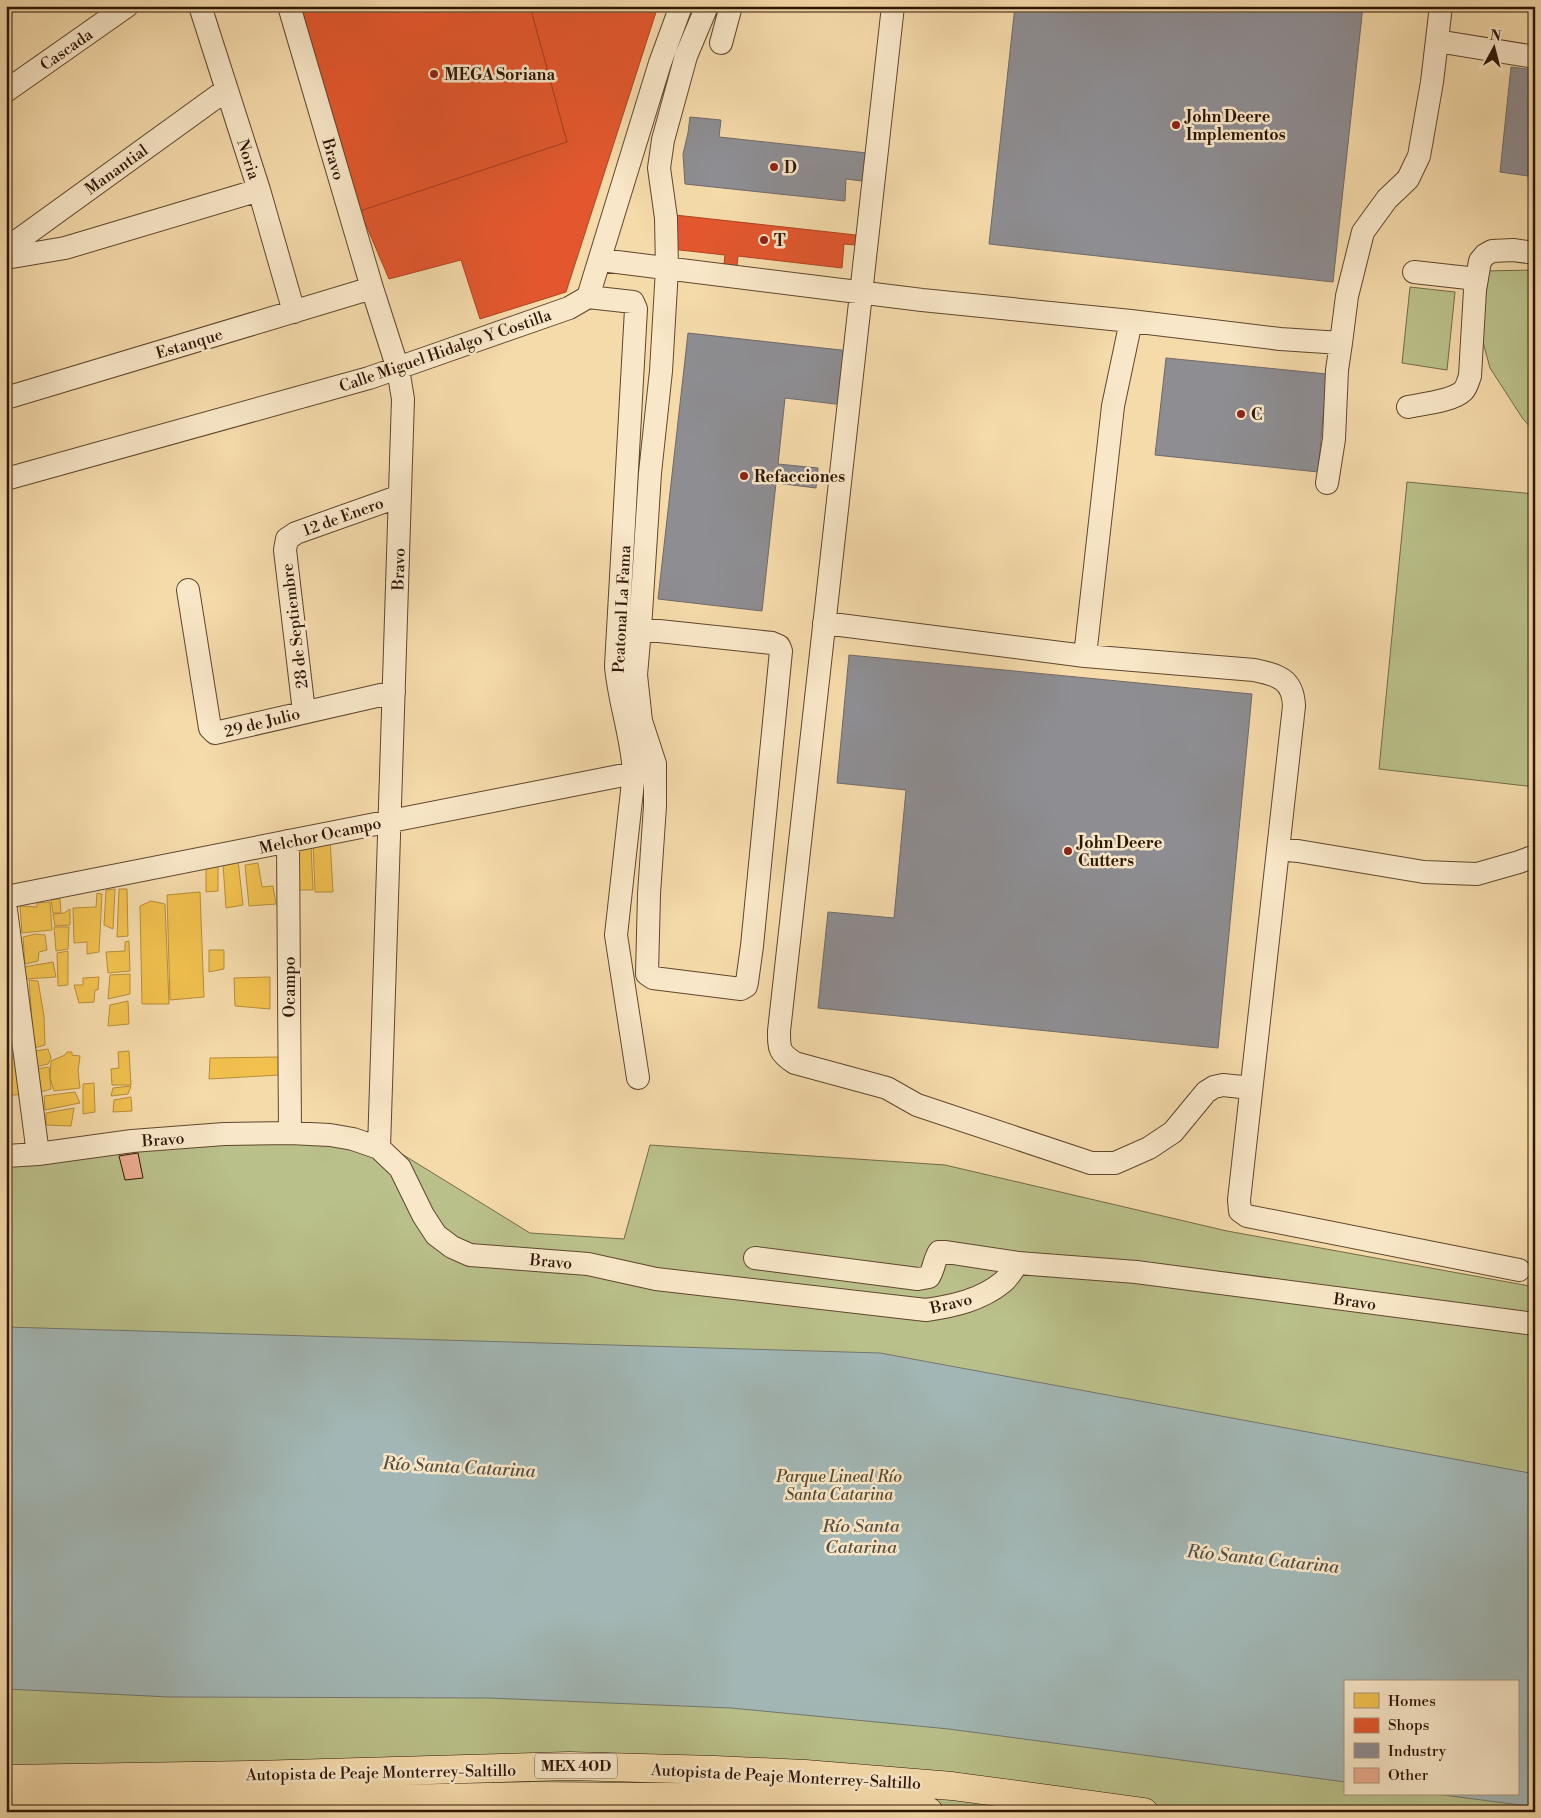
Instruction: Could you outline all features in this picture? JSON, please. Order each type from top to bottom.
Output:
[{"type":"highway","name":"Autopista de Peaje Monterrey-Saltillo","points":[[6,1779],[251,1775],[569,1766],[716,1770],[805,1774],[952,1786],[1144,1812]]},
{"type":"highway","name":"Autopista de Peaje Monterrey-Saltillo","points":[[6,1806],[533,1796],[789,1798],[929,1812]]},
{"type":"street","name":"Cascada","points":[[6,91],[127,6]]},
{"type":"street","name":"Noria","points":[[200,6],[259,190],[294,312]]},
{"type":"street","name":"Bravo","points":[[289,6],[372,288],[398,369],[404,399],[378,1148]]},
{"type":"street","points":[[588,297],[601,260],[660,63],[680,6]]},
{"type":"street","points":[[640,629],[772,643],[779,646],[782,656],[747,982],[746,986],[741,989],[653,978],[647,974],[648,894],[652,850],[655,764],[641,721],[636,676],[650,473],[661,371],[667,268],[666,218],[659,168],[663,140],[686,56],[707,6]]},
{"type":"street","points":[[721,43],[730,6]]},
{"type":"street","points":[[893,6],[779,1044],[784,1056],[795,1063],[887,1088],[926,1108],[1091,1163],[1115,1163],[1148,1148],[1173,1132],[1206,1092],[1214,1087],[1223,1085],[1252,1088]]},
{"type":"street","points":[[1326,483],[1334,440],[1337,370],[1347,296],[1362,232],[1387,199],[1408,179],[1419,156],[1432,82],[1441,6]]},
{"type":"street","points":[[1437,41],[1535,57]]},
{"type":"street","name":"Manantial","points":[[6,249],[226,90]]},
{"type":"street","points":[[6,258],[65,248],[259,190]]},
{"type":"street","points":[[1408,407],[1452,398],[1462,392],[1467,386],[1470,376],[1476,279],[1480,261],[1492,251],[1513,250],[1535,253]]},
{"type":"street","points":[[601,260],[861,293],[1131,321],[1280,339],[1341,343]]},
{"type":"street","points":[[1414,272],[1476,279]]},
{"type":"street","name":"Estanque","points":[[6,398],[372,288]]},
{"type":"street","name":"Calle Miguel Hidalgo Y Costilla","points":[[6,479],[398,369],[569,308],[588,297]]},
{"type":"street","name":"Peatonal La Fama","points":[[588,297],[633,302],[636,309],[616,666],[632,748],[634,773],[616,935],[638,1078]]},
{"type":"street","points":[[1085,656],[1113,406],[1131,321]]},
{"type":"street","name":"12 de Enero","points":[[287,540],[296,533],[400,496]]},
{"type":"street","name":"28 de Septiembre","points":[[287,540],[285,550],[304,712]]},
{"type":"street","name":"29 de Julio","points":[[188,590],[210,728],[213,732],[218,734],[394,692]]},
{"type":"street","points":[[824,623],[1085,656],[1254,670],[1274,675],[1286,682],[1292,692],[1294,706],[1239,1200],[1240,1211],[1242,1214],[1311,1229],[1519,1270]]},
{"type":"street","name":"Melchor Ocampo","points":[[6,898],[634,773]]},
{"type":"street","name":"Ocampo","points":[[288,841],[290,1133]]},
{"type":"street","points":[[1278,849],[1424,872],[1477,874],[1535,856]]},
{"type":"street","points":[[6,910],[38,1154]]},
{"type":"street","name":"Bravo","points":[[6,1156],[38,1154],[132,1141],[224,1134],[290,1133],[330,1135],[353,1139],[378,1148],[400,1168],[423,1215],[436,1235],[452,1247],[470,1255],[588,1264],[656,1279],[926,1310],[957,1305],[980,1297],[1004,1282],[1018,1263],[1136,1272],[1535,1324]]},
{"type":"street","points":[[755,1258],[918,1279],[929,1277],[934,1270],[936,1257],[939,1252],[1018,1263]]},
{"type":"green space","points":[[1535,270],[1535,432],[1523,419],[1490,368],[1481,335],[1482,271]]},
{"type":"green space","points":[[1410,287],[1455,292],[1447,370],[1402,363]]},
{"type":"green space","points":[[1407,482],[1535,494],[1535,787],[1379,769]]},
{"type":"green space","name":"Parque Lineal Río Santa Catarina","points":[[236,1141],[384,1143],[530,1233],[624,1239],[650,1145],[945,1165],[1227,1231],[1535,1287],[1535,1812],[6,1812],[6,1166]]},
{"type":"water","name":"Río Santa Catarina","points":[[6,1327],[880,1353],[1535,1474],[1535,1807],[1451,1796],[1518,1796],[1518,1680],[1344,1680],[1344,1782],[949,1729],[731,1708],[488,1698],[170,1697],[6,1689]]},
{"type":"building: Homes","points":[[330,839],[333,892],[315,892],[313,843]]},
{"type":"building: Homes","points":[[311,845],[313,890],[295,890],[292,848]]},
{"type":"building: Homes","points":[[238,860],[243,905],[226,908],[223,864]]},
{"type":"building: Homes","points":[[258,863],[262,887],[273,886],[276,904],[249,906],[245,865]]},
{"type":"building: Homes","points":[[218,865],[218,891],[206,892],[206,866]]},
{"type":"building: Homes","points":[[115,889],[113,929],[104,925],[106,890]]},
{"type":"building: Homes","points":[[119,889],[127,889],[128,936],[117,937]]},
{"type":"building: Homes","points":[[200,892],[204,997],[170,1000],[167,895]]},
{"type":"building: Homes","points":[[97,893],[102,894],[99,952],[87,954],[87,942],[74,943],[73,908],[96,907]]},
{"type":"building: Homes","points":[[51,899],[60,899],[61,913],[53,913]]},
{"type":"building: Homes","points":[[151,901],[165,904],[169,1004],[142,1004],[140,906]]},
{"type":"building: Homes","points":[[50,902],[52,930],[22,933],[20,906],[37,907],[37,903]]},
{"type":"building: Homes","points":[[70,909],[70,925],[55,926],[53,914],[64,913]]},
{"type":"building: Homes","points":[[54,927],[69,927],[68,949],[56,951]]},
{"type":"building: Homes","points":[[35,934],[45,935],[47,950],[39,952],[38,961],[25,964],[23,937]]},
{"type":"building: Homes","points":[[129,941],[130,971],[108,973],[106,952],[125,951],[125,942]]},
{"type":"building: Homes","points":[[209,950],[224,950],[224,969],[209,972]]},
{"type":"building: Homes","points":[[68,951],[68,985],[58,986],[57,953]]},
{"type":"building: Homes","points":[[53,962],[56,977],[26,979],[24,967]]},
{"type":"building: Homes","points":[[130,974],[130,994],[108,999],[110,975]]},
{"type":"building: Homes","points":[[99,977],[98,990],[95,990],[94,1002],[79,1003],[74,985],[83,985],[83,978]]},
{"type":"building: Homes","points":[[270,977],[270,1009],[235,1006],[234,978]]},
{"type":"building: Homes","points":[[29,980],[38,981],[44,1016],[45,1045],[34,1048]]},
{"type":"building: Homes","points":[[128,1001],[129,1024],[108,1026],[110,1005]]},
{"type":"building: Homes","points":[[6,1008],[11,1008],[15,1025],[6,1026]]},
{"type":"building: Homes","points":[[48,1049],[51,1058],[48,1064],[36,1067],[35,1051]]},
{"type":"building: Homes","points":[[129,1051],[131,1085],[112,1085],[111,1069],[119,1068],[118,1052]]},
{"type":"building: Homes","points":[[67,1052],[80,1056],[78,1071],[80,1088],[54,1091],[50,1078],[51,1061],[65,1055]]},
{"type":"building: Homes","points":[[279,1057],[280,1075],[209,1079],[210,1058]]},
{"type":"building: Homes","points":[[19,1058],[23,1094],[6,1096],[6,1059]]},
{"type":"building: Homes","points":[[49,1067],[51,1089],[41,1092],[36,1069]]},
{"type":"building: Homes","points":[[94,1083],[95,1112],[83,1114],[83,1084]]},
{"type":"building: Homes","points":[[131,1086],[128,1094],[111,1096],[113,1088]]},
{"type":"building: Homes","points":[[75,1092],[80,1103],[45,1110],[44,1096]]},
{"type":"building: Homes","points":[[131,1097],[132,1111],[113,1112],[114,1100]]},
{"type":"building: Homes","points":[[74,1108],[71,1126],[46,1125],[46,1113]]},
{"type":"building: Shops","name":"MEGA Soriana","points":[[298,6],[530,6],[567,142],[360,211]]},
{"type":"building: Shops","points":[[530,6],[658,6],[566,292],[480,319],[461,260],[389,279],[360,211],[567,142]]},
{"type":"building: Shops","name":"T","points":[[675,215],[856,235],[855,245],[844,244],[842,268],[738,256],[737,266],[724,264],[725,255],[671,249]]},
{"type":"building: Industry","name":"John Deere Implementos","points":[[1015,6],[1363,6],[1333,282],[989,244]]},
{"type":"building: Industry","points":[[1511,67],[1535,70],[1535,177],[1500,172]]},
{"type":"building: Industry","name":"D","points":[[690,117],[721,120],[719,137],[867,153],[862,181],[846,179],[845,201],[685,184],[683,154]]},
{"type":"building: Industry","name":"Refacciones","points":[[688,333],[850,351],[844,405],[785,398],[778,464],[818,468],[816,488],[776,483],[762,611],[658,599]]},
{"type":"building: Industry","name":"C","points":[[1166,358],[1327,374],[1318,472],[1155,455]]},
{"type":"building: Industry","name":"John Deere Cutters","points":[[849,655],[1252,694],[1218,1048],[818,1008],[828,912],[894,918],[906,790],[837,783]]},
{"type":"building: Other","points":[[138,1153],[143,1178],[125,1180],[119,1156]]},
{"type":"place","name":"MEGA Soriana","points":[[434,74]]},
{"type":"place","name":"John Deere Implementos","points":[[1176,125]]},
{"type":"place","name":"D","points":[[774,167]]},
{"type":"place","name":"T","points":[[764,240]]},
{"type":"place","name":"C","points":[[1241,414]]},
{"type":"place","name":"Refacciones","points":[[744,476]]},
{"type":"place","name":"John Deere Cutters","points":[[1068,851]]}]
